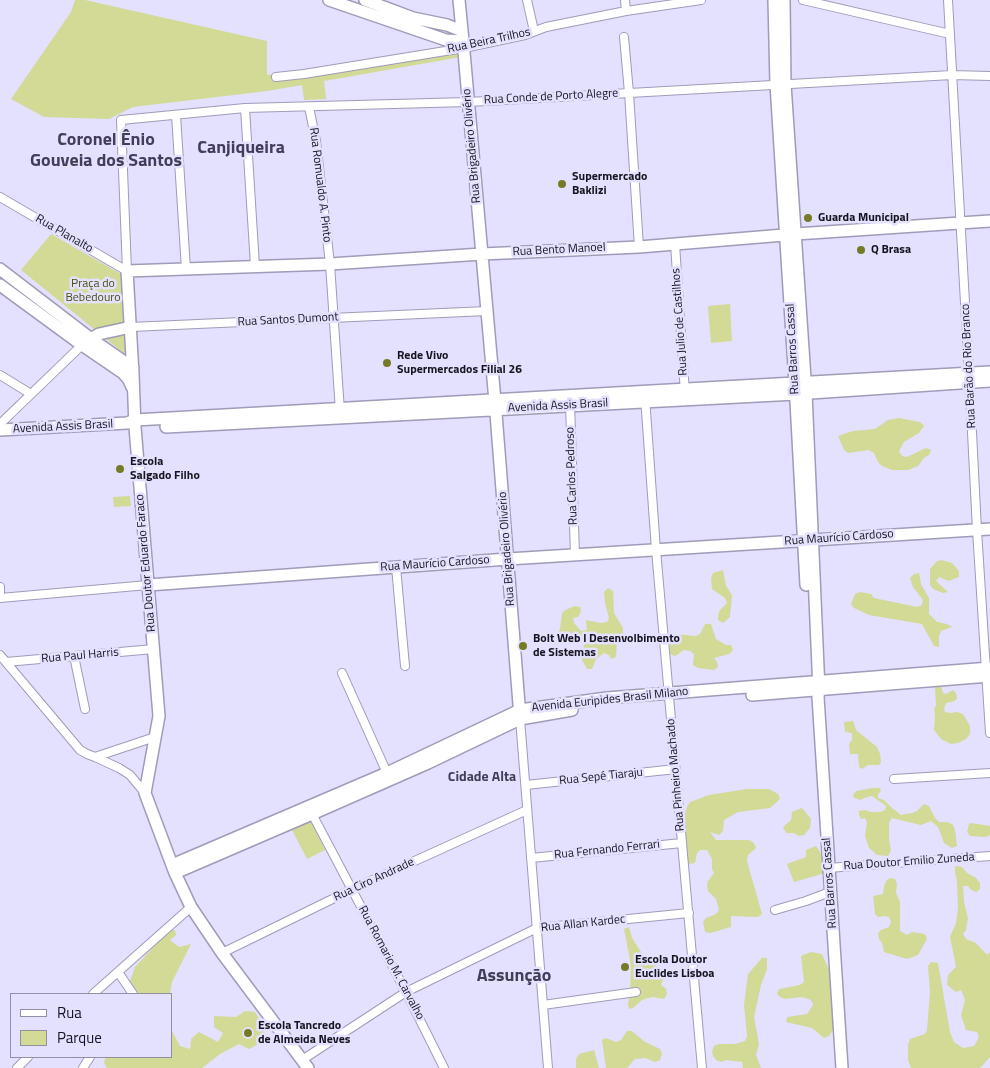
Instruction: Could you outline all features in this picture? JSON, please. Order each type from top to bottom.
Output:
[{"type":"street","points":[[329,0],[389,15]]},
{"type":"street","points":[[365,0],[389,15],[446,40],[463,40]]},
{"type":"street","name":"Rua Brigadeiro Olivério","points":[[459,0],[496,405],[548,1068]]},
{"type":"street","points":[[527,0],[534,31]]},
{"type":"street","points":[[625,0],[626,11]]},
{"type":"street","name":"Rua Beira Trilhos","points":[[276,77],[304,74],[463,40],[525,35],[546,26],[626,11],[701,0]]},
{"type":"street","name":"Rua Barros Cassal","points":[[774,0],[791,235],[816,688],[842,1068]]},
{"type":"street","name":"Rua Barros Cassal","points":[[781,84],[784,0]]},
{"type":"street","points":[[803,0],[950,34]]},
{"type":"street","name":"Rua Barão do Rio Branco","points":[[948,0],[990,733]]},
{"type":"street","points":[[624,37],[639,247]]},
{"type":"street","points":[[952,75],[990,76]]},
{"type":"street","name":"Rua Conde de Porto Alegre","points":[[127,271],[121,120],[245,108],[468,102],[952,75]]},
{"type":"street","name":"Rua Romualdo A. Pinto","points":[[309,107],[316,142],[330,264],[340,414]]},
{"type":"street","points":[[245,108],[255,266]]},
{"type":"street","points":[[176,115],[186,269]]},
{"type":"street","name":"Rua Planalto","points":[[0,197],[127,271]]},
{"type":"street","name":"Rua Bento Manoel","points":[[127,271],[330,264],[482,254],[639,247],[990,221]]},
{"type":"street","name":"Rua Julio de Castilhos","points":[[675,244],[685,395]]},
{"type":"street","points":[[0,269],[123,373],[130,380],[134,391]]},
{"type":"street","name":"Rua Doutor Eduardo Faraco","points":[[127,271],[134,391],[132,423],[159,716],[145,793]]},
{"type":"street","points":[[0,286],[86,341],[133,368]]},
{"type":"street","name":"Rua Santos Dumont","points":[[86,341],[99,334],[131,327],[487,311]]},
{"type":"street","points":[[0,424],[86,341]]},
{"type":"street","name":"Avenida Assis Brasil","points":[[969,378],[990,372]]},
{"type":"street","points":[[0,375],[31,394]]},
{"type":"street","name":"Avenida Assis Brasil","points":[[0,430],[340,414],[969,378],[990,381]]},
{"type":"street","name":"Rua Pinheiro Machado","points":[[645,397],[656,550],[702,1068]]},
{"type":"street","name":"Rua Carlos Pedroso","points":[[570,401],[575,555]]},
{"type":"street","name":"Rua Maurício Cardoso","points":[[0,598],[148,585],[508,559],[990,529]]},
{"type":"street","points":[[396,567],[405,666]]},
{"type":"street","points":[[0,587],[0,598]]},
{"type":"street","name":"Rua Paul Harris","points":[[6,662],[154,649]]},
{"type":"street","points":[[0,655],[80,750],[120,768],[130,775],[145,793],[174,869],[191,907],[222,954],[305,1064]]},
{"type":"street","points":[[74,656],[85,709]]},
{"type":"street","name":"Avenida Euripides Brasil Milano","points":[[174,869],[427,759],[520,714],[607,701],[757,690],[816,688],[988,672]]},
{"type":"street","points":[[342,673],[387,773]]},
{"type":"street","points":[[95,756],[155,737]]},
{"type":"street","name":"Avenida Euripides Brasil Milano","points":[[345,794],[387,773],[427,759]]},
{"type":"street","name":"Rua Sepé Tiaraju","points":[[526,785],[676,769]]},
{"type":"street","points":[[894,779],[990,773]]},
{"type":"street","name":"Rua Romario M. Carvalho","points":[[310,810],[406,992],[440,1067]]},
{"type":"street","name":"Rua Ciro Andrade","points":[[222,954],[352,890],[528,810]]},
{"type":"street","name":"Rua Fernando Ferrari","points":[[531,858],[682,843]]},
{"type":"street","name":"Rua Doutor Emilio Zuneda","points":[[828,868],[990,856]]},
{"type":"street","points":[[775,910],[830,892]]},
{"type":"street","points":[[94,993],[191,907]]},
{"type":"street","name":"Rua Allan Kardec","points":[[305,1064],[406,992],[537,928],[689,913]]},
{"type":"street","points":[[118,972],[132,993]]},
{"type":"street","points":[[543,1006],[636,992]]},
{"type":"street","points":[[17,1068],[27,1058]]},
{"type":"green space","points":[[75,0],[85,0],[267,41],[267,75],[443,48],[443,42],[459,44],[461,57],[324,81],[326,99],[304,100],[302,85],[133,107],[109,119],[44,117],[11,99],[71,12]]},
{"type":"green space","name":"Praça do Bebedouro","points":[[51,234],[121,274],[126,355],[21,270]]},
{"type":"green space","points":[[730,304],[732,341],[711,343],[708,306]]},
{"type":"green space","points":[[899,418],[920,422],[924,426],[919,433],[904,442],[899,451],[902,456],[907,457],[926,448],[931,450],[929,455],[918,466],[908,470],[892,470],[882,466],[874,453],[869,450],[848,453],[844,450],[838,436],[853,431],[875,429],[888,420]]},
{"type":"green space","points":[[130,496],[131,506],[114,507],[113,497]]},
{"type":"green space","points":[[942,560],[952,563],[959,571],[959,577],[949,581],[939,577],[936,581],[948,592],[943,593],[933,589],[930,585],[930,569],[937,561]]},
{"type":"green space","points":[[723,570],[726,586],[732,595],[730,617],[723,623],[718,620],[718,615],[727,603],[725,598],[712,589],[711,578],[713,573]]},
{"type":"green space","points":[[919,573],[921,584],[929,598],[929,614],[937,622],[952,627],[941,631],[939,647],[934,646],[922,624],[869,615],[854,608],[851,604],[855,594],[860,592],[871,594],[874,598],[917,607],[922,605],[923,600],[913,587],[910,578],[914,574]]},
{"type":"green space","points":[[608,588],[613,591],[614,613],[623,628],[623,633],[617,641],[616,657],[611,659],[609,655],[604,653],[596,659],[592,669],[587,669],[582,660],[584,645],[581,641],[559,642],[554,645],[549,643],[548,638],[558,633],[562,613],[575,606],[580,607],[581,612],[578,617],[573,618],[574,623],[581,631],[587,630],[586,620],[601,623],[607,622],[609,618],[604,592]]},
{"type":"green space","points":[[705,624],[711,624],[716,639],[726,645],[731,645],[733,650],[729,654],[714,658],[718,667],[714,670],[698,668],[693,665],[694,654],[690,651],[684,650],[675,656],[670,654],[671,638],[674,634],[696,636],[700,634]]},
{"type":"green space","points":[[937,684],[941,685],[943,693],[946,694],[953,690],[956,693],[957,698],[955,701],[946,703],[945,712],[963,714],[970,726],[970,734],[966,739],[958,743],[951,744],[941,739],[934,730],[935,687]]},
{"type":"green space","points":[[853,721],[856,730],[877,747],[881,762],[879,765],[868,765],[862,769],[859,767],[858,754],[850,754],[849,744],[852,740],[852,733],[845,732],[844,722]]},
{"type":"green space","points":[[880,788],[881,791],[878,794],[878,798],[884,800],[901,815],[917,811],[924,804],[929,806],[939,822],[948,822],[953,825],[957,846],[952,848],[944,843],[938,827],[931,821],[921,825],[892,818],[889,823],[891,851],[888,856],[877,855],[869,848],[865,836],[867,822],[865,818],[861,819],[859,811],[881,812],[885,810],[886,806],[872,796],[860,800],[854,798],[853,795],[856,791]]},
{"type":"green space","points":[[747,789],[769,789],[778,794],[780,799],[770,808],[738,812],[724,820],[723,831],[719,835],[710,832],[716,840],[749,840],[754,843],[756,848],[748,855],[747,861],[762,914],[758,917],[731,916],[731,927],[710,933],[705,932],[703,922],[719,910],[716,899],[708,891],[707,886],[714,873],[712,859],[707,850],[700,850],[697,853],[695,863],[689,864],[684,817],[690,802],[709,795]]},
{"type":"green space","points":[[802,808],[811,819],[810,828],[804,835],[799,836],[794,833],[786,833],[783,827],[791,820],[792,812]]},
{"type":"green space","points":[[311,821],[325,850],[307,859],[292,830]]},
{"type":"green space","points":[[971,823],[990,826],[990,835],[986,837],[970,836],[967,832]]},
{"type":"green space","points":[[816,846],[824,858],[825,873],[794,882],[787,864],[806,857],[806,850]]},
{"type":"green space","points":[[955,866],[962,867],[980,883],[980,889],[976,892],[968,886],[963,886],[968,918],[966,930],[963,934],[966,939],[976,943],[987,955],[990,952],[990,1057],[980,1068],[911,1068],[908,1060],[908,1044],[910,1039],[925,1034],[927,1030],[930,992],[928,966],[931,962],[938,963],[950,1032],[954,1042],[963,1048],[974,1046],[979,1037],[977,1032],[966,1030],[961,1015],[965,1000],[961,990],[956,992],[947,985],[948,975],[956,967],[950,937],[956,923],[958,907]]},
{"type":"green space","points":[[890,878],[895,879],[897,884],[896,893],[900,902],[900,931],[907,935],[912,932],[925,934],[927,939],[918,955],[907,959],[884,952],[879,939],[878,933],[889,927],[891,922],[889,917],[878,917],[875,914],[873,896],[883,894],[886,881]]},
{"type":"green space","points":[[629,927],[632,938],[641,952],[665,974],[661,985],[666,989],[667,994],[664,999],[653,997],[642,1000],[629,1009],[631,965],[624,929]]},
{"type":"green space","points":[[169,930],[175,930],[176,935],[170,940],[179,947],[191,944],[172,982],[170,993],[138,993],[130,981],[135,967]]},
{"type":"green space","points":[[811,952],[822,954],[831,974],[834,990],[833,1030],[829,1036],[824,1038],[812,1028],[786,1022],[787,1017],[807,1014],[813,1005],[811,1000],[802,997],[785,999],[777,994],[779,989],[800,985],[804,982],[801,956]]},
{"type":"green space","points":[[762,958],[767,958],[767,969],[761,985],[754,1017],[759,1044],[756,1055],[761,1068],[743,1068],[742,1062],[726,1060],[721,1062],[716,1060],[712,1051],[714,1046],[745,1041],[747,1036],[744,1005],[748,974]]},
{"type":"green space","points":[[245,1011],[255,1012],[261,1021],[266,1036],[249,1049],[239,1044],[220,1054],[202,1068],[107,1068],[104,1062],[106,1058],[172,1058],[172,1031],[180,1046],[190,1049],[191,1039],[199,1032],[218,1042],[223,1033],[214,1027],[214,1016],[236,1017]]},
{"type":"green space","points":[[627,1031],[632,1031],[645,1042],[660,1049],[662,1054],[660,1060],[655,1062],[645,1058],[635,1059],[627,1068],[606,1068],[602,1040],[606,1038],[616,1042],[621,1040]]},
{"type":"green space","points":[[594,1050],[599,1068],[576,1068],[576,1059],[579,1054]]},
{"type":"place","name":"Supermercado Baklizi","points":[[562,184]]},
{"type":"place","name":"Guarda Municipal","points":[[808,218]]},
{"type":"place","name":"Q Brasa","points":[[861,250]]},
{"type":"place","name":"Rede Vivo Supermercados Filial 26","points":[[387,363]]},
{"type":"place","name":"Escola Salgado Filho","points":[[120,469]]},
{"type":"place","name":"Bolt Web l Desenvolbimento de Sistemas","points":[[523,646]]},
{"type":"place","name":"Escola Doutor Euclides Lisboa","points":[[625,967]]},
{"type":"place","name":"Escola Tancredo de Almeida Neves","points":[[248,1033]]},
{"type":"district","name":"Canjiqueira","points":[[241,149]]},
{"type":"district","name":"Coronel Ênio Gouveia dos Santos","points":[[106,151]]},
{"type":"district","name":"Cidade Alta","points":[[482,778]]},
{"type":"district","name":"Assunção","points":[[514,977]]}]
